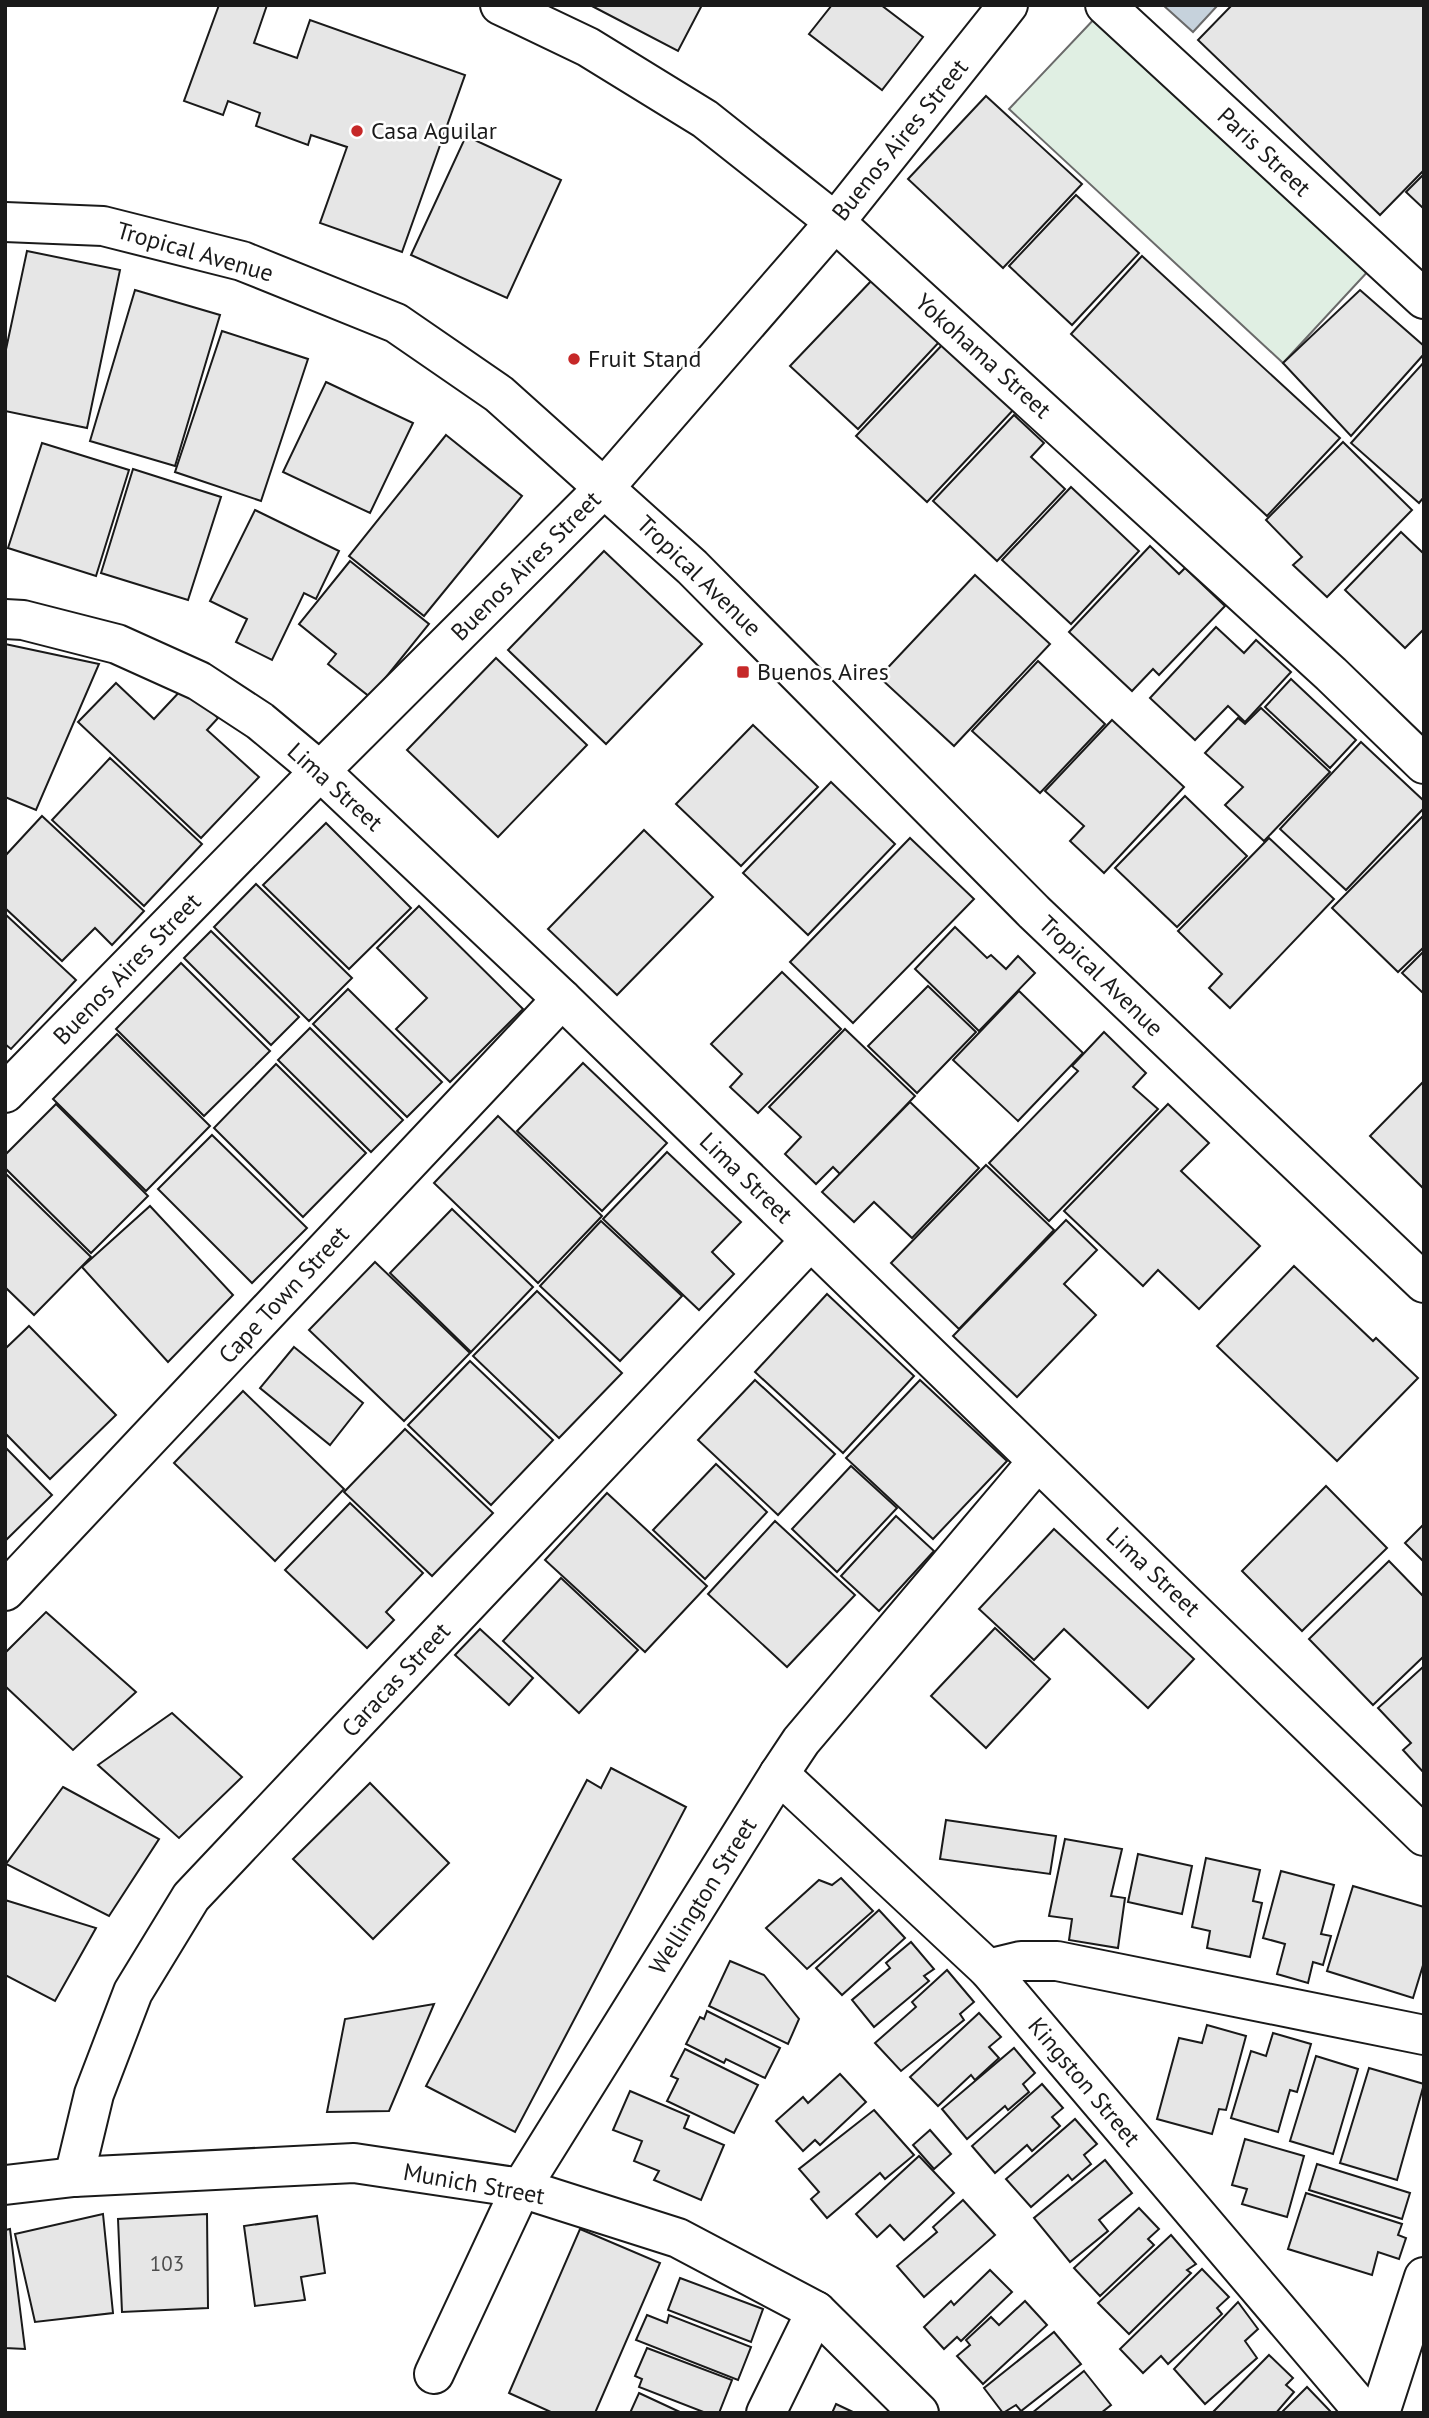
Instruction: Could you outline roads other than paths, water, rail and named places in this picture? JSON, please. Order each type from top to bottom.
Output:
[{"type":"street","name":"Yokohama Street","points":[[500,5],[588,47],[705,119],[835,222],[1321,664],[1424,764]]},
{"type":"street","name":"Buenos Aires Street","points":[[5,1093],[320,771],[605,486],[835,222],[1009,5]]},
{"type":"street","name":"Paris Street","points":[[1105,5],[1424,299]]},
{"type":"street","name":"Tropical Avenue","points":[[5,222],[103,226],[242,261],[396,323],[499,394],[605,486],[692,567],[1034,912],[1424,1283]]},
{"type":"street","name":"Lima Street","points":[[5,619],[23,620],[117,644],[200,681],[260,721],[320,771],[562,999],[1424,1836]]},
{"type":"street","name":"Cape Town Street","points":[[5,1591],[562,999]]},
{"type":"street","name":"Caracas Street","points":[[74,2177],[94,2094],[133,1993],[191,1897],[810,1241]]},
{"type":"street","name":"Wellington Street","points":[[434,2374],[521,2188],[779,1774],[801,1741],[1037,1462]]},
{"type":"street","name":"Kingston Street","points":[[779,1774],[988,1969],[1365,2413]]},
{"type":"street","points":[[988,1969],[1021,1961],[1056,1961],[1424,2035]]},
{"type":"street","name":"Munich Street","points":[[5,2185],[74,2177],[354,2163],[521,2188],[678,2238],[816,2311],[919,2413]]},
{"type":"street","points":[[1380,2413],[1424,2277]]},
{"type":"street","points":[[766,2413],[816,2311]]},
{"type":"place","name":"Casa Aguilar","points":[[357,131]]},
{"type":"place","name":"Fruit Stand","points":[[574,359]]},
{"type":"place","name":"Buenos Aires","points":[[743,672]]}]
